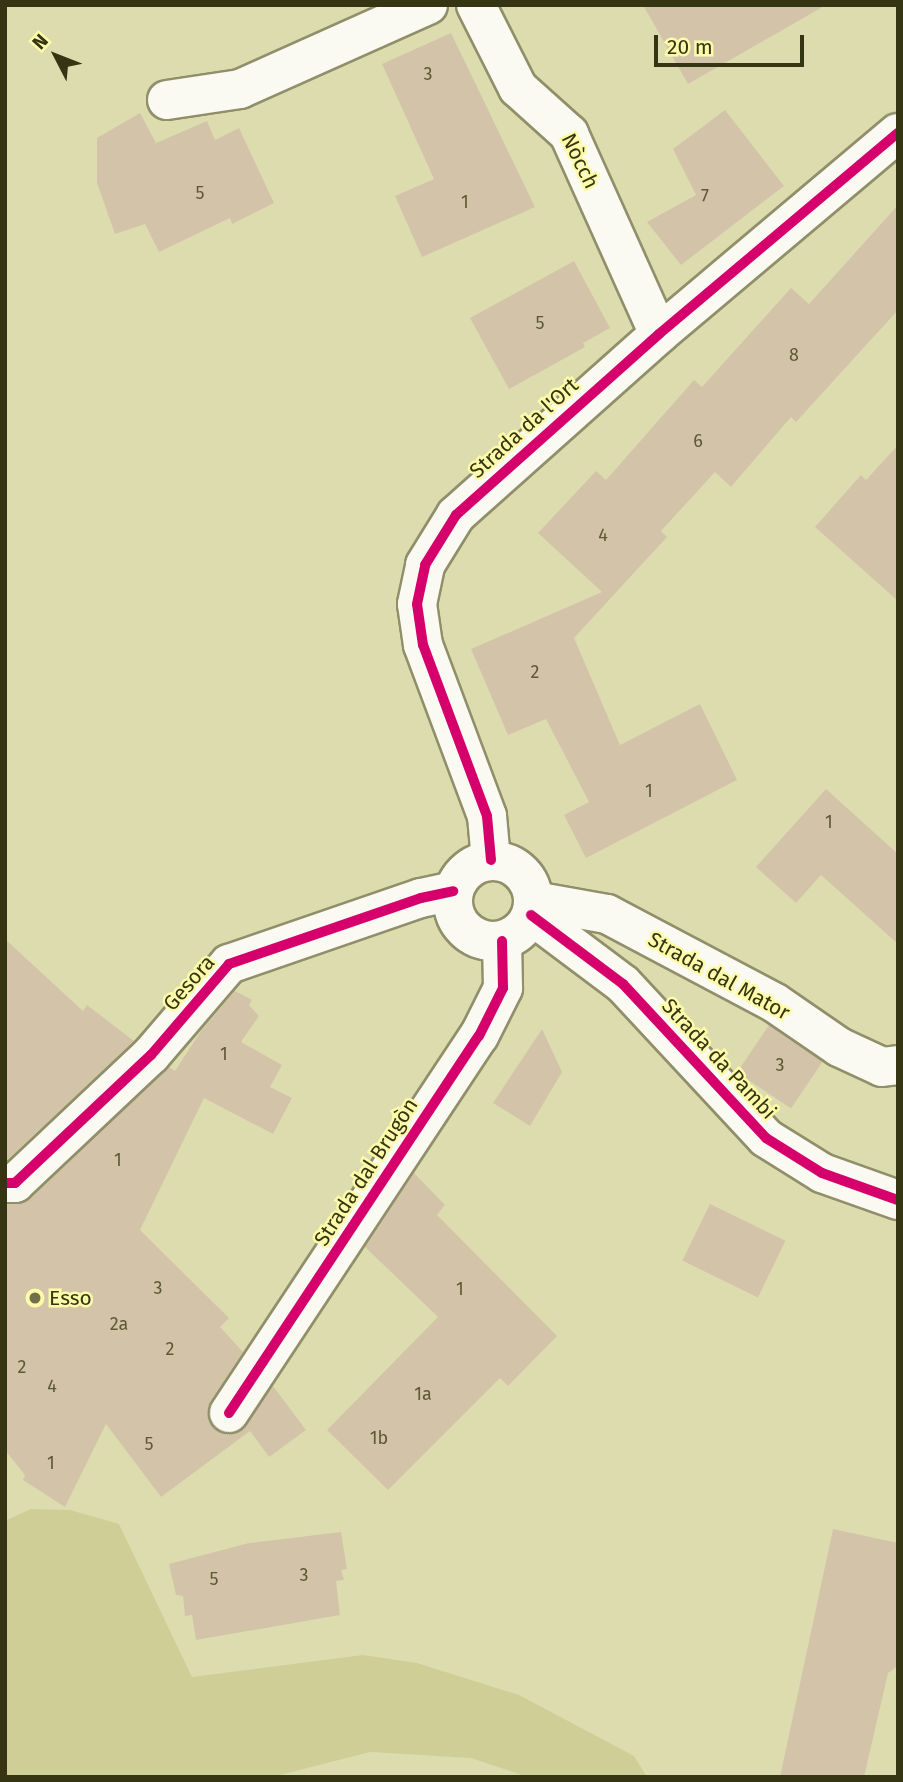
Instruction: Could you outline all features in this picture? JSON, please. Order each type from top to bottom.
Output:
[{"type":"street","points":[[167,100],[240,89],[428,5]]},
{"type":"street","name":"Nòcch","points":[[477,5],[518,88],[569,134],[659,334]]},
{"type":"street","name":"Strada da l'Ort","points":[[491,860],[487,816],[423,645],[417,604],[425,565],[456,515],[659,334],[898,133]]},
{"type":"street","points":[[491,860],[516,867],[526,876],[532,908],[525,926],[502,941],[488,941],[464,929],[456,918],[453,891],[467,869],[491,860]]},
{"type":"street","name":"Gesora","points":[[5,1183],[15,1183],[151,1055],[229,964],[453,891]]},
{"type":"street","name":"Strada dal Mator","points":[[532,908],[607,914],[775,1003],[839,1047],[881,1067],[898,1065]]},
{"type":"street","name":"Strada da Pambi","points":[[532,908],[624,984],[766,1138],[822,1173],[898,1200]]},
{"type":"street","name":"Strada dal Brugòn","points":[[229,1413],[479,1036],[503,988],[502,941]]},
{"type":"shaded area","points":[[31,1509],[70,1510],[119,1524],[192,1677],[363,1655],[417,1663],[519,1695],[634,1756],[647,1777],[528,1777],[471,1758],[370,1752],[272,1777],[5,1777],[5,1521]]},
{"type":"building","points":[[643,5],[826,5],[688,84]]},
{"type":"building","points":[[451,33],[535,207],[422,257],[395,196],[434,179],[382,64]]},
{"type":"building","points":[[725,110],[784,186],[681,265],[647,222],[696,195],[673,149]]},
{"type":"building","points":[[140,113],[156,143],[207,121],[215,140],[239,128],[274,203],[232,224],[230,218],[159,252],[145,224],[115,234],[97,183],[97,138]]},
{"type":"building","points":[[898,205],[898,310],[796,422],[791,417],[731,487],[715,472],[661,531],[667,537],[574,638],[620,745],[700,704],[737,780],[586,858],[564,815],[589,802],[546,719],[508,735],[471,649],[602,592],[538,533],[596,471],[606,480],[694,380],[702,387],[791,288],[809,304]]},
{"type":"building","points":[[574,261],[610,328],[583,343],[585,347],[509,389],[470,318]]},
{"type":"building","points":[[898,445],[898,601],[815,527],[861,475],[866,480]]},
{"type":"building","points":[[826,789],[898,854],[898,944],[821,875],[796,903],[756,867]]},
{"type":"building","points":[[5,939],[83,1011],[87,1005],[134,1041],[6,1161]]},
{"type":"building","points":[[235,991],[252,1000],[249,1005],[259,1016],[241,1042],[282,1065],[270,1087],[292,1098],[273,1134],[204,1098],[140,1230],[229,1318],[220,1327],[243,1352],[210,1402],[210,1423],[227,1435],[239,1432],[273,1386],[306,1430],[269,1457],[250,1431],[161,1497],[106,1424],[65,1507],[23,1480],[25,1475],[5,1450],[5,1205],[30,1199],[169,1067],[175,1071],[201,1031]]},
{"type":"building","points":[[769,1025],[823,1061],[791,1109],[737,1072]]},
{"type":"building","points":[[542,1029],[562,1072],[530,1126],[493,1103]]},
{"type":"building","points":[[414,1173],[445,1205],[437,1215],[557,1336],[508,1386],[500,1378],[388,1490],[327,1430],[438,1317],[365,1247]]},
{"type":"building","points":[[710,1204],[785,1241],[758,1297],[682,1261]]},
{"type":"building","points":[[833,1529],[898,1543],[898,1666],[888,1673],[864,1777],[780,1777]]},
{"type":"building","points":[[341,1532],[347,1569],[341,1570],[344,1580],[336,1581],[340,1615],[196,1640],[192,1615],[185,1616],[183,1596],[176,1595],[169,1564],[249,1543]]},
{"type":"cycle path","points":[[491,860],[487,816],[423,645],[417,604],[425,565],[456,515],[659,334],[898,133]]},
{"type":"cycle path","points":[[5,1183],[15,1183],[151,1055],[229,964],[421,898],[453,891]]},
{"type":"cycle path","points":[[531,915],[623,984],[766,1138],[822,1173],[898,1200]]},
{"type":"cycle path","points":[[229,1413],[479,1036],[503,988],[502,941]]},
{"type":"place","name":"Esso","points":[[35,1298]]}]
